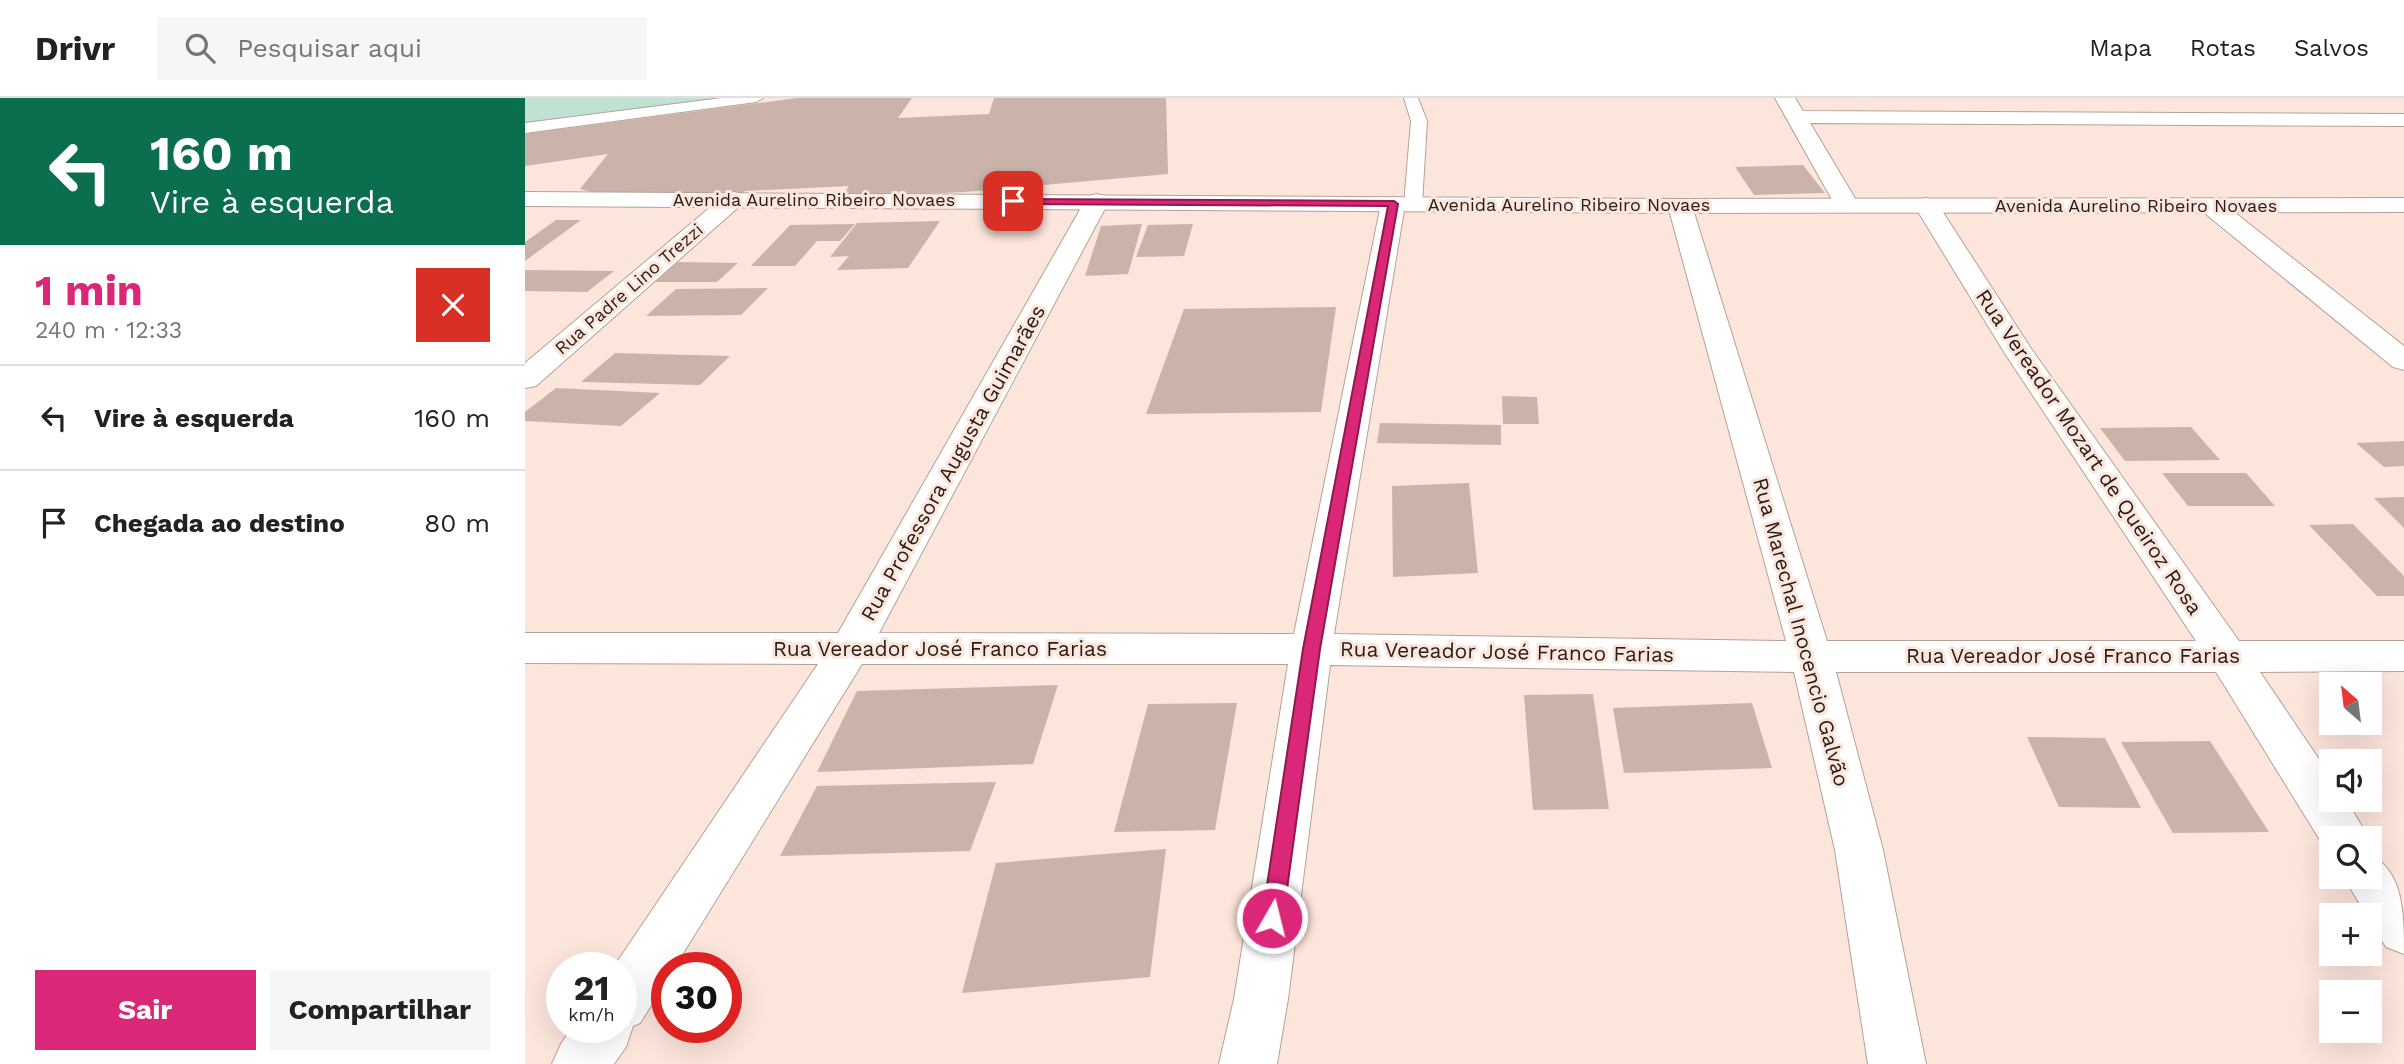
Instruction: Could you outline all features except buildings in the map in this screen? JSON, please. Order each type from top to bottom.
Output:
[{"type":"street","points":[[2316,98],[2392,140]]},
{"type":"street","points":[[1790,108],[2404,120]]},
{"type":"street","points":[[1790,108],[1847,205]]},
{"type":"street","name":"Avenida Aurelino Ribeiro Novaes","points":[[525,199],[1680,206],[2404,205]]},
{"type":"street","name":"Rua Padre Lino Trezzi","points":[[525,379],[734,199]]},
{"type":"street","name":"Rua Professora Augusta Guimarães","points":[[637,979],[849,650],[1097,201]]},
{"type":"street","points":[[1248,1064],[1261,999],[1311,649],[1403,204]]},
{"type":"street","name":"Rua Vereador Mozart de Queiroz Rosa","points":[[1926,205],[2019,352],[2227,656],[2337,826]]},
{"type":"street","name":"Rua Marechal Inocencio Galvão","points":[[1680,206],[1811,657],[1859,850],[1897,1064]]},
{"type":"street","points":[[2210,206],[2404,361]]},
{"type":"street","name":"Rua Vereador José Franco Farias","points":[[525,648],[1311,649],[1811,657],[2404,656]]},
{"type":"street","points":[[2377,889],[2404,930]]},
{"type":"street","points":[[581,1064],[595,1043]]},
{"type":"lane","points":[[603,118],[629,98]]},
{"type":"lane","points":[[525,128],[756,98]]},
{"type":"lane","points":[[1403,204],[1419,121],[1411,98]]},
{"type":"green space","points":[[525,98],[723,98],[525,123]]},
{"type":"route","points":[[1013,201],[1394,204],[1311,649],[1272,918]]}]
